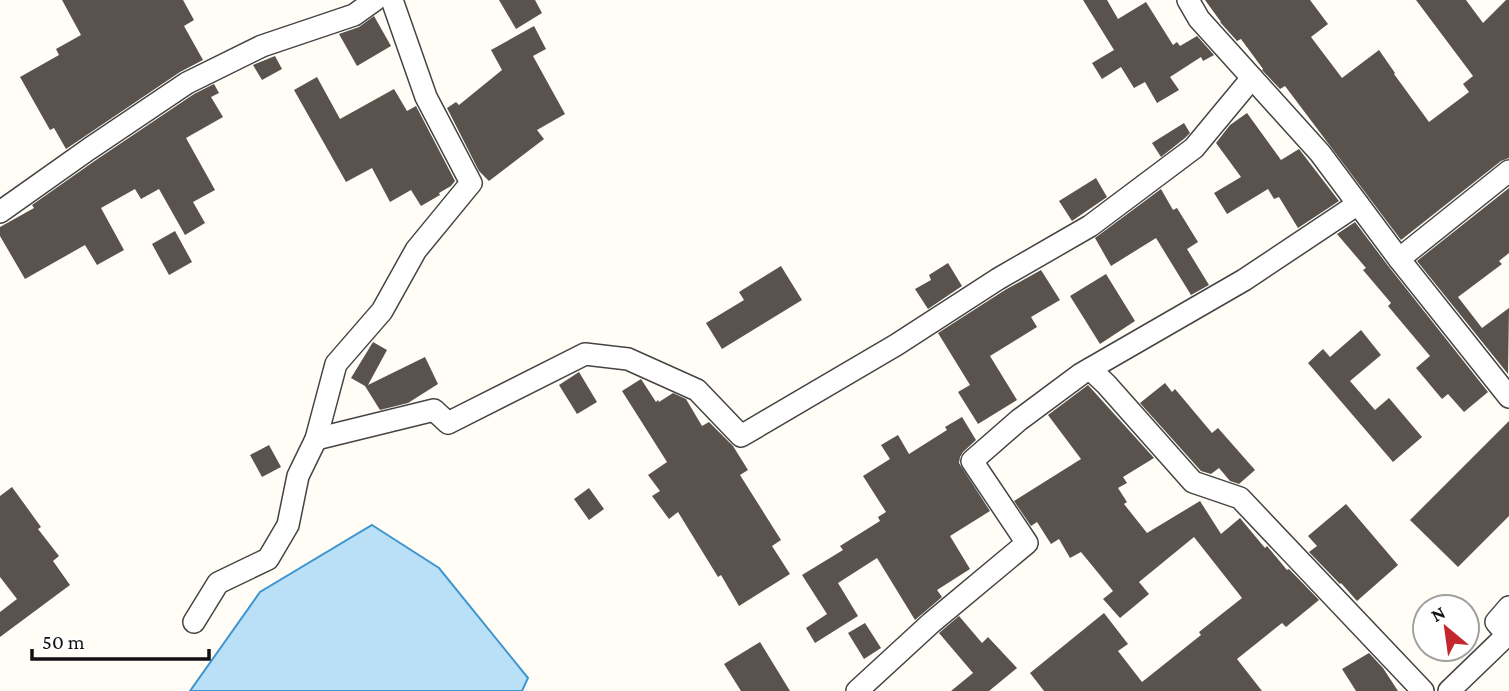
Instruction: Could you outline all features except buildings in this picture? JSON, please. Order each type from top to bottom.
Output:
[{"type":"street","points":[[0,212],[187,83],[262,46],[354,15],[374,0]]},
{"type":"street","points":[[194,622],[218,583],[268,559],[288,525],[298,476],[316,439],[337,364],[382,311],[416,250],[471,183],[426,97],[392,0]]},
{"type":"street","points":[[1188,0],[1199,19],[1320,153],[1399,259],[1509,397]]},
{"type":"street","points":[[316,439],[434,410],[448,423],[585,354],[628,359],[697,390],[741,436],[1090,226],[1195,148],[1252,78]]},
{"type":"street","points":[[1399,259],[1509,171]]},
{"type":"street","points":[[857,691],[931,623],[1027,543],[972,461],[1018,420],[1090,369],[1244,280],[1358,204]]},
{"type":"street","points":[[1090,369],[1193,482],[1240,498],[1423,691]]},
{"type":"street","points":[[1450,691],[1507,635],[1496,622],[1509,607]]},
{"type":"water","points":[[372,525],[439,568],[528,678],[522,691],[190,691],[260,592]]}]
